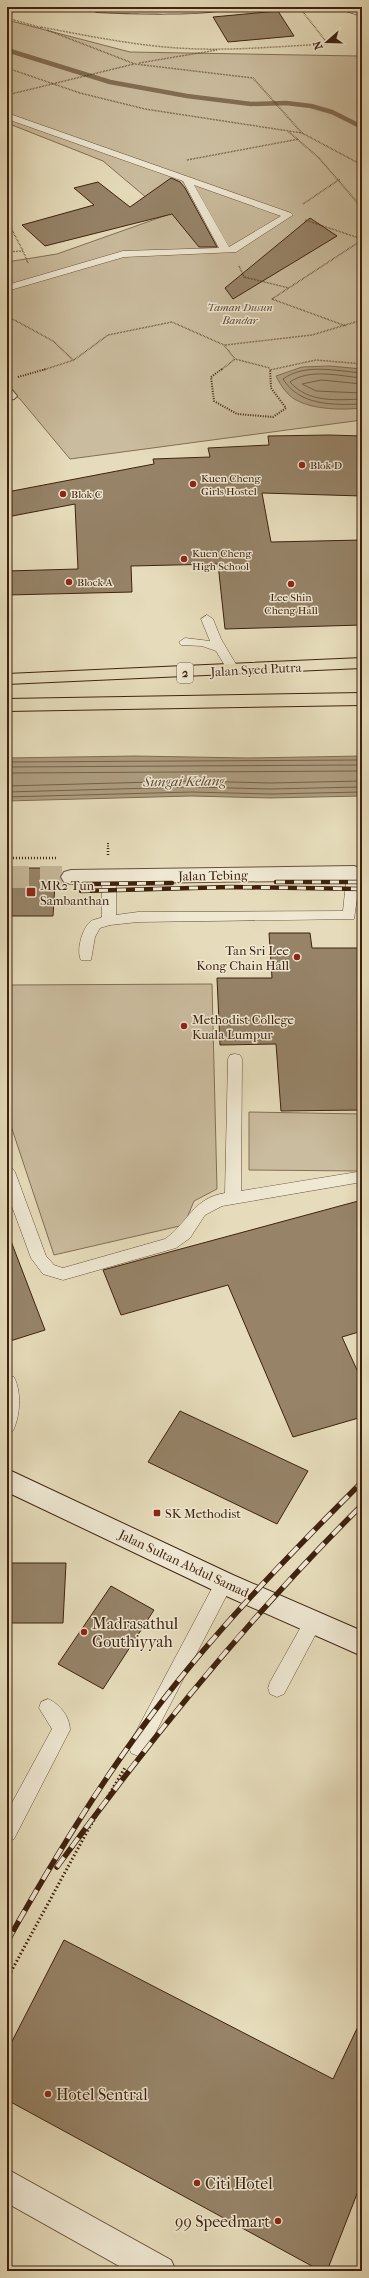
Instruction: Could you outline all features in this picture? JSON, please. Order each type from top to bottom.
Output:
[{"type":"main road","name":"Jalan Syed Putra","points":[[7,679],[234,670],[362,663]]},
{"type":"main road","name":"2","points":[[7,705],[362,699]]},
{"type":"street","points":[[92,7],[97,9],[184,10],[222,7]]},
{"type":"street","name":"Jalan Tebing","points":[[71,877],[109,868],[359,874]]},
{"type":"street","name":"Jalan Sultan Abdul Samad","points":[[7,1480],[224,1583],[362,1644]]},
{"type":"street","points":[[7,2185],[160,2271]]},
{"type":"lane","points":[[336,7],[362,14]]},
{"type":"lane","points":[[7,116],[288,215]]},
{"type":"lane","points":[[187,180],[226,251]]},
{"type":"lane","points":[[7,288],[123,254],[233,250],[288,215]]},
{"type":"lane","points":[[207,619],[221,649],[234,670]]},
{"type":"lane","points":[[185,642],[203,642],[221,649]]},
{"type":"lane","points":[[109,868],[109,920]]},
{"type":"lane","points":[[86,957],[88,937],[95,925],[109,920],[138,917],[349,916],[359,874]]},
{"type":"lane","points":[[233,1197],[235,1059]]},
{"type":"lane","points":[[7,1172],[39,1258],[45,1267],[54,1274],[63,1274],[84,1269],[170,1244],[184,1234],[200,1211],[206,1206],[219,1200],[357,1178]]},
{"type":"lane","points":[[7,1426],[11,1410],[8,1382]]},
{"type":"lane","points":[[138,1747],[224,1583]]},
{"type":"lane","points":[[277,1688],[313,1622]]},
{"type":"lane","points":[[7,1832],[61,1730],[61,1723],[48,1708]]},
{"type":"path","points":[[7,18],[103,40],[142,44],[221,49],[328,44],[299,7]]},
{"type":"path","points":[[41,27],[135,64],[253,78],[302,133],[362,165]]},
{"type":"path","points":[[7,95],[135,64],[221,49]]},
{"type":"path","points":[[7,68],[80,93],[144,109],[302,133]]},
{"type":"path","points":[[288,132],[299,139],[340,179],[362,208]]},
{"type":"path","points":[[149,167],[299,139]]},
{"type":"path","points":[[288,215],[340,179]]},
{"type":"path","points":[[288,215],[362,240]]},
{"type":"path","points":[[7,228],[11,228],[23,251]]},
{"type":"path","points":[[348,326],[272,299],[362,240]]},
{"type":"path","points":[[244,277],[289,288]]},
{"type":"path","points":[[7,316],[53,341],[74,360]]},
{"type":"path","points":[[224,345],[312,336],[348,326],[362,320]]},
{"type":"path","points":[[14,378],[74,360],[108,335],[172,322],[224,345],[235,358],[270,368],[316,360],[362,364]]},
{"type":"path","points":[[235,358],[211,377],[214,401],[237,414],[273,417],[286,408],[271,388],[270,368]]},
{"type":"path","points":[[108,843],[109,868]]},
{"type":"path","points":[[7,868],[8,858],[62,858]]},
{"type":"path","points":[[7,1979],[88,1830],[138,1747]]},
{"type":"green space","name":"Taman Dusun Bandar","points":[[7,20],[130,52],[358,56],[362,63],[362,420],[70,459],[20,399],[7,389],[7,262],[57,254],[167,215],[103,161],[7,123]]},
{"type":"green space","points":[[212,984],[217,1189],[194,1201],[184,1225],[54,1255],[7,1114],[7,985]]},
{"type":"green space","points":[[249,1112],[362,1114],[362,1171],[249,1170]]},
{"type":"water","points":[[330,366],[362,369],[362,408],[346,409],[311,406],[296,400],[287,393],[276,376],[302,367]]},
{"type":"water","name":"Sungai Kelang","points":[[135,756],[248,758],[362,756],[362,796],[270,798],[191,796],[7,801],[7,758]]},
{"type":"building","points":[[278,11],[294,36],[228,42],[213,17]]},
{"type":"building","points":[[171,178],[180,182],[185,188],[217,247],[199,247],[172,214],[45,246],[22,225],[94,205],[74,188],[98,182],[130,207]]},
{"type":"building","points":[[310,218],[337,236],[233,299],[225,288]]},
{"type":"building","points":[[268,436],[362,436],[362,496],[262,493],[271,542],[362,540],[362,625],[225,629],[218,564],[131,566],[132,592],[7,595],[7,571],[78,569],[75,504],[7,517],[7,492],[154,464],[153,459],[210,457],[208,448],[269,445]]},
{"type":"building","name":"MR2 Tun Sambanthan","points":[[7,868],[56,868],[53,916],[7,916]]},
{"type":"building","points":[[269,933],[310,933],[312,948],[362,948],[362,1110],[281,1111],[276,1044],[220,1045],[217,978],[272,978]]},
{"type":"building","points":[[362,1200],[362,1331],[342,1337],[362,1381],[362,1417],[293,1437],[228,1285],[121,1315],[103,1270]]},
{"type":"building","points":[[7,1236],[9,1236],[45,1330],[7,1342]]},
{"type":"building","points":[[180,1411],[308,1471],[277,1524],[148,1462]]},
{"type":"building","points":[[7,1563],[66,1563],[63,1623],[7,1623]]},
{"type":"building","points":[[111,1586],[154,1610],[103,1689],[58,1664]]},
{"type":"building","points":[[64,1940],[333,2079],[362,2018],[362,2181],[327,2271],[321,2271],[7,2100],[7,2051]]},
{"type":"waterway","points":[[7,50],[110,82],[187,96],[251,104],[286,103],[311,106],[332,112],[362,127]]},
{"type":"tunnel","points":[[7,877],[71,877]]},
{"type":"railway","points":[[276,882],[362,882]]},
{"type":"railway","points":[[83,884],[172,883]]},
{"type":"railway","points":[[81,891],[231,887],[362,889]]},
{"type":"railway","points":[[7,1942],[89,1804],[125,1751],[169,1692],[248,1599],[362,1482]]},
{"type":"railway","points":[[57,1867],[128,1772],[202,1680],[240,1635],[320,1547],[362,1505]]},
{"type":"place","name":"Blok D","points":[[302,465]]},
{"type":"place","name":"Kuen Cheng Girls Hostel","points":[[193,484]]},
{"type":"place","name":"Blok C","points":[[63,494]]},
{"type":"place","name":"Kuen Cheng High School","points":[[184,559]]},
{"type":"place","name":"Block A","points":[[69,582]]},
{"type":"place","name":"Lee Shin Cheng Hall","points":[[291,584]]},
{"type":"place","name":"MR2 Tun Sambanthan","points":[[31,892]]},
{"type":"place","name":"Tan Sri Lee Kong Chain Hall","points":[[297,957]]},
{"type":"place","name":"Methodist College Kuala Lumpur","points":[[184,1026]]},
{"type":"place","name":"SK Methodist","points":[[157,1513]]},
{"type":"place","name":"Madrasathul Gouthiyyah","points":[[84,1632]]},
{"type":"place","name":"Hotel Sentral","points":[[48,2094]]},
{"type":"place","name":"Citi Hotel","points":[[197,2183]]},
{"type":"place","name":"99 Speedmart","points":[[278,2221]]}]
